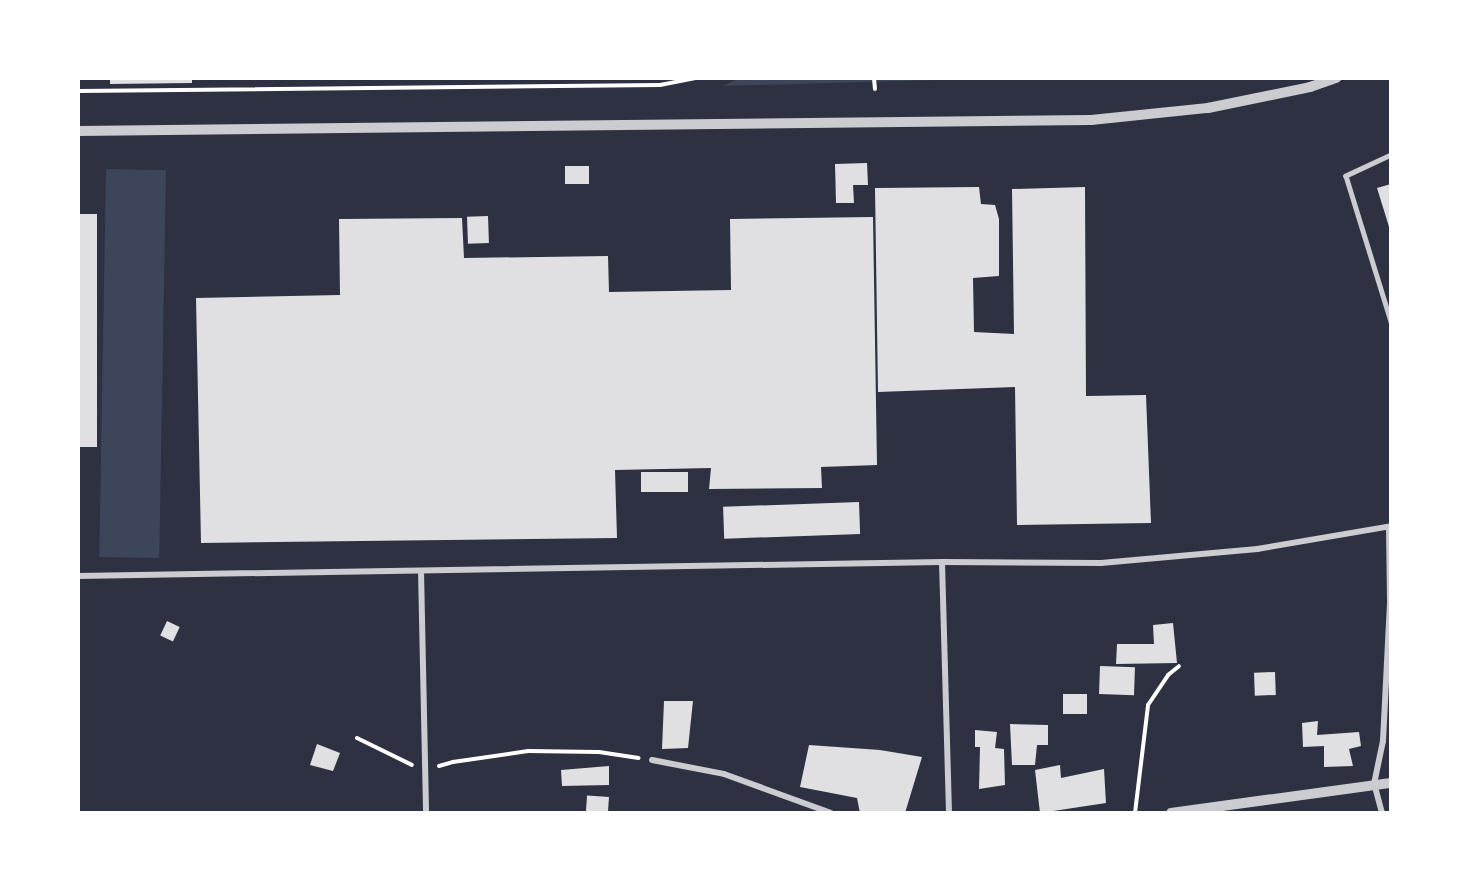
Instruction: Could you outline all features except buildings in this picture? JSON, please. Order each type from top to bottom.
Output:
[{"type":"street","points":[[78,131],[1091,120],[1208,108],[1310,87],[1336,78]]},
{"type":"street","points":[[78,576],[942,562],[1101,563],[1257,549],[1390,526],[1390,601],[1383,741],[1374,784],[1382,813]]},
{"type":"street","points":[[942,562],[949,813]]},
{"type":"street","points":[[421,571],[426,813]]},
{"type":"street","points":[[652,760],[724,774],[831,813]]},
{"type":"street","points":[[1171,813],[1391,783]]},
{"type":"lane","points":[[1391,155],[1346,176],[1391,321]]},
{"type":"path","points":[[78,91],[660,85],[695,78]]},
{"type":"path","points":[[874,78],[874,89]]},
{"type":"path","points":[[1135,813],[1148,705],[1168,675],[1179,666]]},
{"type":"path","points":[[357,738],[425,771],[453,762],[528,751],[600,752],[652,760]]},
{"type":"shaded area","points":[[740,78],[1010,78],[722,86]]},
{"type":"shaded area","points":[[106,169],[166,170],[159,558],[99,557]]}]
